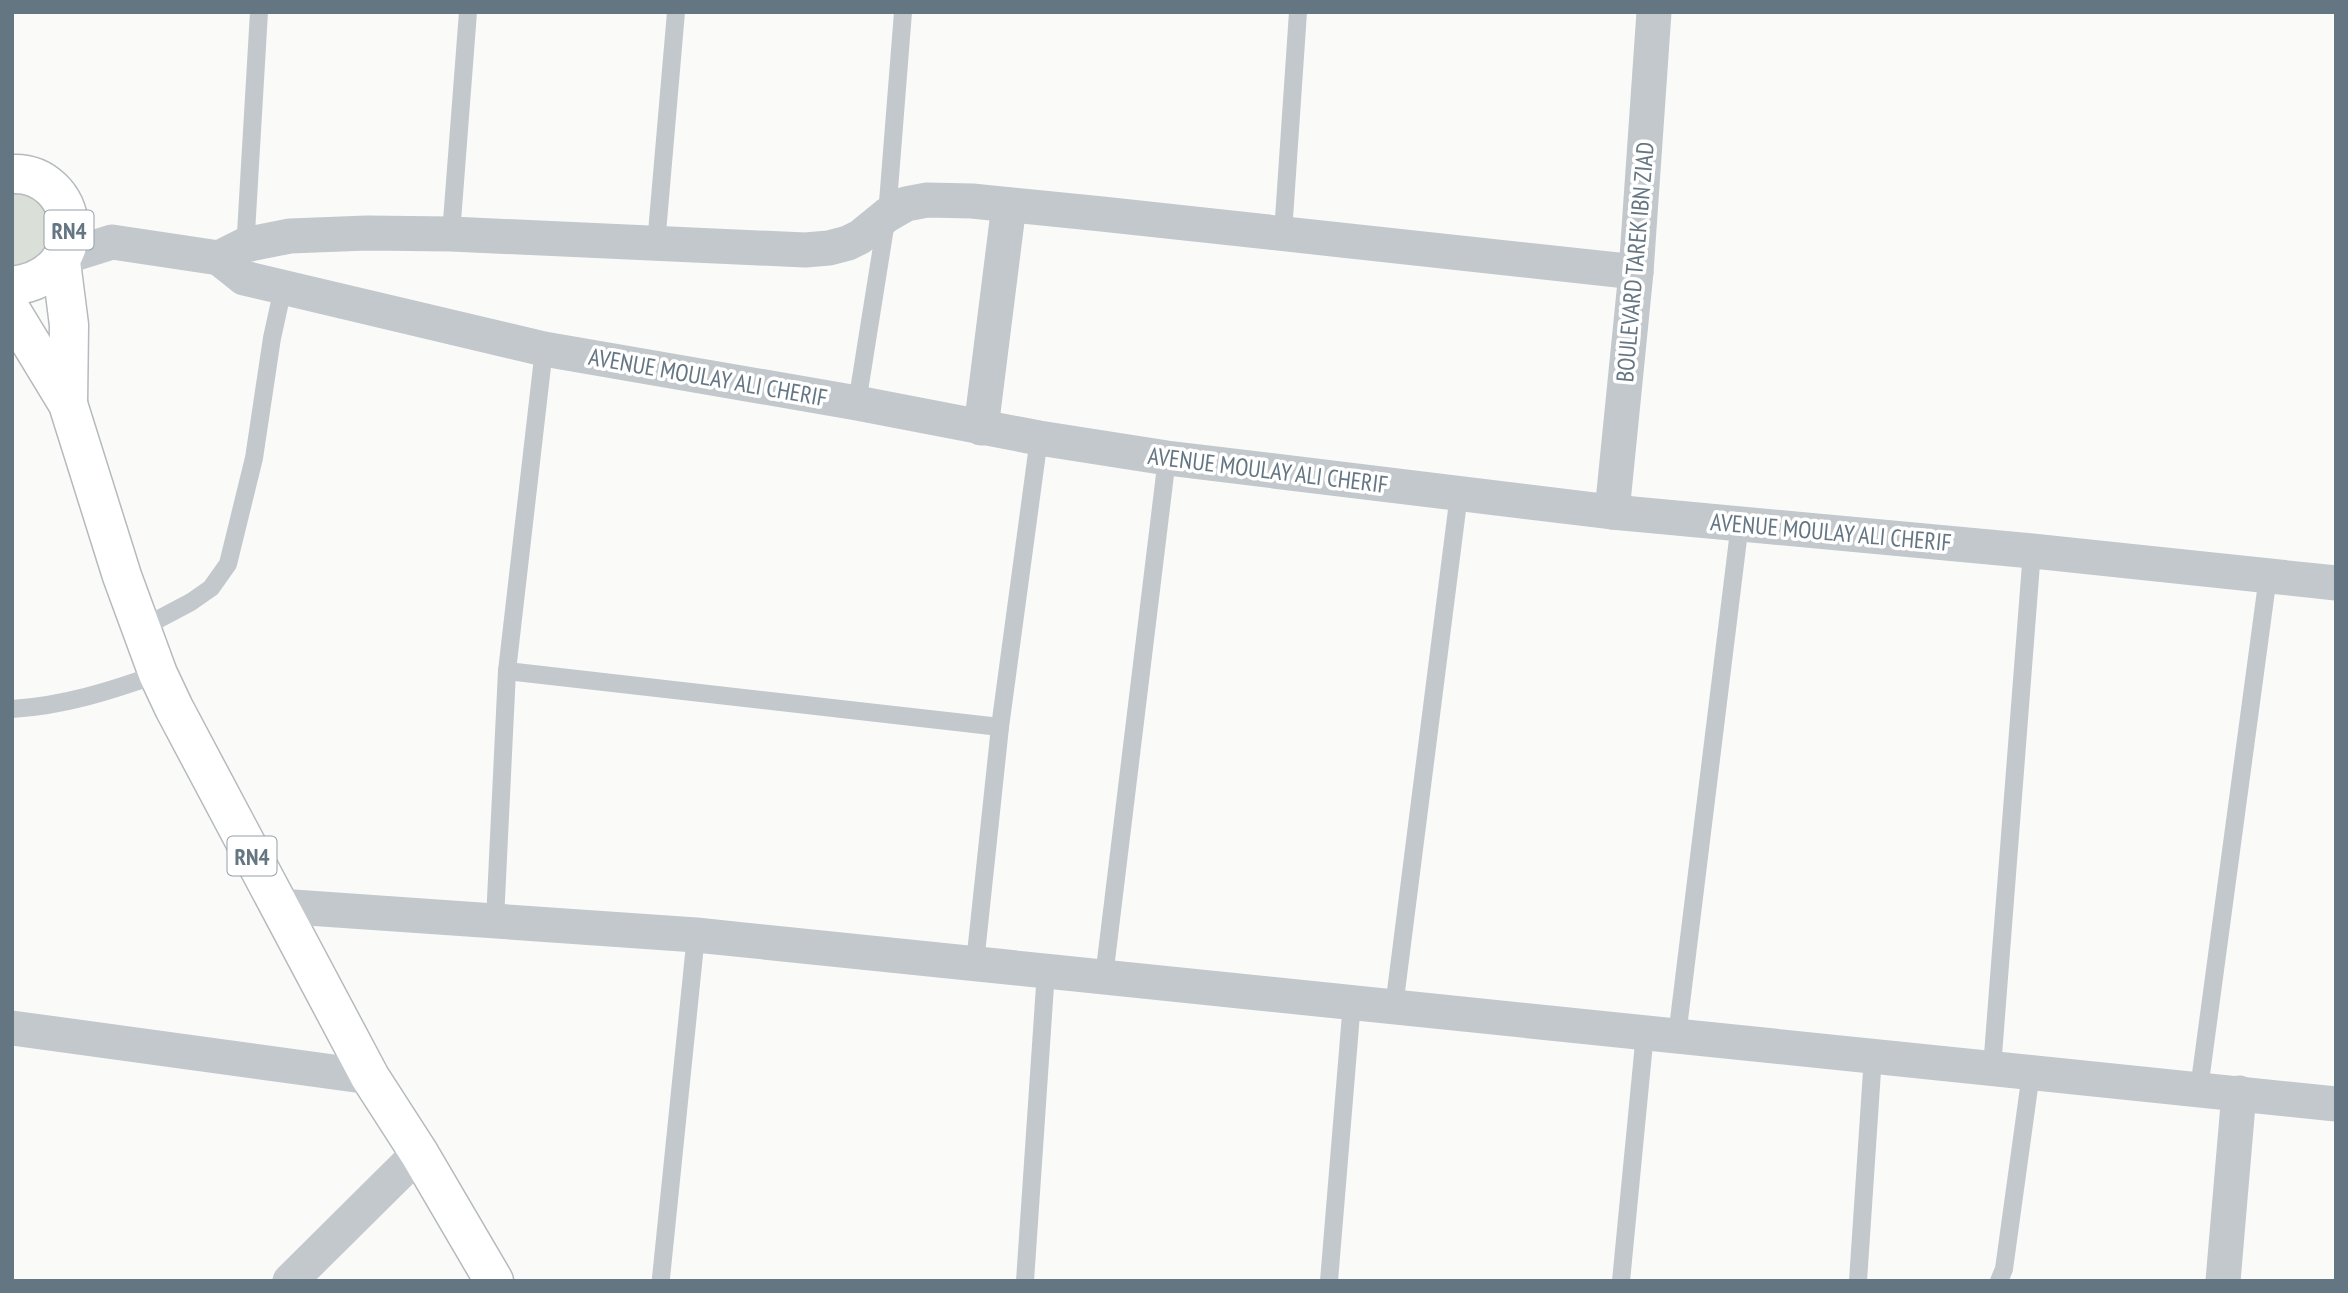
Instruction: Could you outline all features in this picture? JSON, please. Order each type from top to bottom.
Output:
[{"type":"main road","name":"RN4","points":[[12,148],[24,176],[52,189],[64,205],[69,325],[68,404]]},
{"type":"main road","name":"RN4","points":[[12,286],[31,284],[47,275],[64,247]]},
{"type":"main road","name":"RN4","points":[[12,312],[68,404],[140,629],[158,674],[370,1077],[419,1153],[494,1281]]},
{"type":"street","name":"BOULEVARD TAREK IBN ZIAD","points":[[1612,512],[1636,272],[1654,12]]},
{"type":"street","points":[[64,247],[112,242],[236,260],[290,236],[367,233],[451,234],[805,250],[829,248],[859,237],[906,204],[928,200],[1009,205],[1636,272]]},
{"type":"street","points":[[981,428],[1009,205]]},
{"type":"street","name":"AVENUE MOULAY ALI CHERIF","points":[[236,260],[283,288],[544,349],[857,403],[981,428],[1167,458],[1612,512],[2032,551],[2336,583]]},
{"type":"street","points":[[279,906],[696,935],[2336,1104]]},
{"type":"street","points":[[12,1028],[370,1077]]},
{"type":"street","points":[[2223,1281],[2239,1093]]},
{"type":"street","points":[[290,1281],[419,1153]]},
{"type":"lane","points":[[236,260],[259,12]]},
{"type":"lane","points":[[451,234],[468,12]]},
{"type":"lane","points":[[656,244],[676,12]]},
{"type":"lane","points":[[857,403],[887,215],[903,12]]},
{"type":"lane","points":[[1283,233],[1297,12]]},
{"type":"lane","points":[[140,629],[191,602],[211,588],[228,564],[254,458],[272,338],[283,288]]},
{"type":"lane","points":[[495,920],[507,671],[544,349]]},
{"type":"lane","points":[[975,962],[1000,727],[1040,438]]},
{"type":"lane","points":[[1104,977],[1167,458]]},
{"type":"lane","points":[[1394,1007],[1459,494]]},
{"type":"lane","points":[[1621,1281],[1740,523]]},
{"type":"lane","points":[[1992,1068],[2032,551]]},
{"type":"lane","points":[[2199,1089],[2268,576]]},
{"type":"lane","points":[[507,671],[1000,727]]},
{"type":"lane","points":[[12,709],[90,697],[158,674]]},
{"type":"lane","points":[[661,1278],[696,935]]},
{"type":"lane","points":[[1025,1281],[1046,971]]},
{"type":"lane","points":[[1329,1281],[1352,1002]]},
{"type":"lane","points":[[1858,1281],[1873,1056]]},
{"type":"lane","points":[[1999,1281],[2004,1269],[2031,1073]]},
{"type":"shaded area","points":[[12,186],[23,187],[53,213],[53,249],[12,276]]}]
